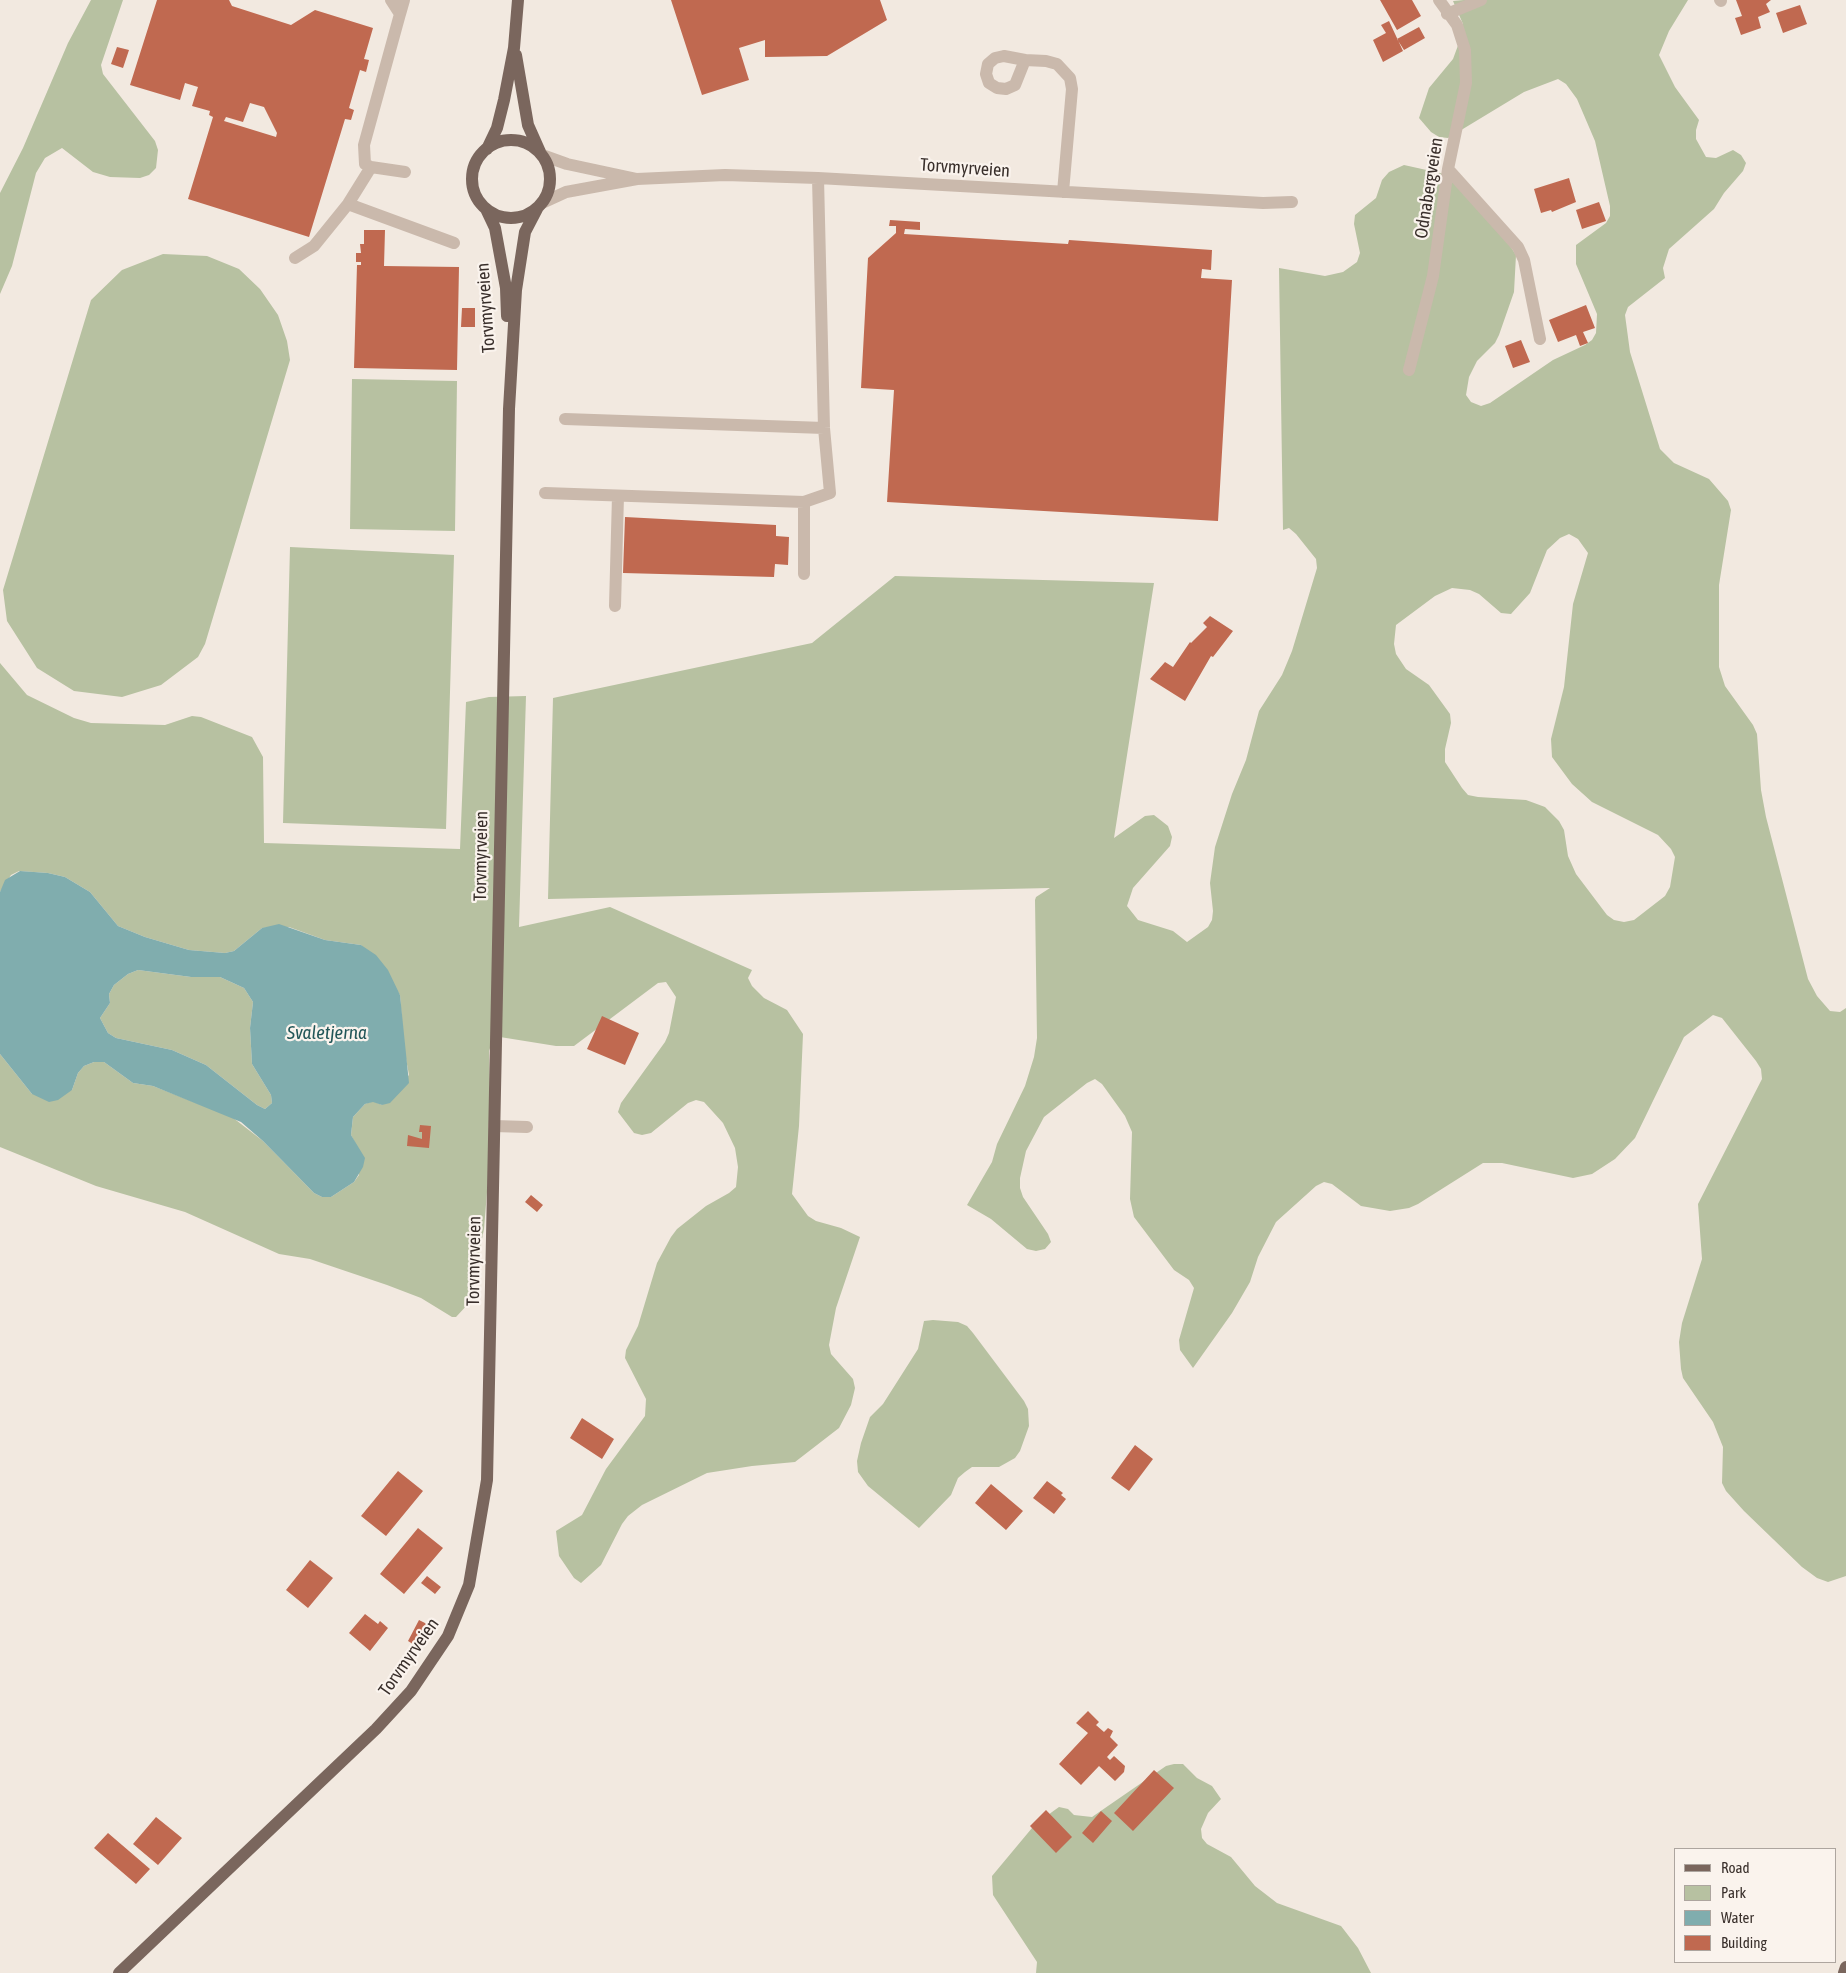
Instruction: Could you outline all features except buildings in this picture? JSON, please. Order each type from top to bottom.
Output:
[{"type":"main road","points":[[514,48],[528,125],[548,167],[551,179],[548,192],[539,206],[524,216],[510,218],[496,215],[484,207],[475,194],[473,174],[476,164],[487,149],[497,128],[514,48],[518,0]]},
{"type":"main road","points":[[487,149],[508,140],[520,141],[541,154]]},
{"type":"main road","name":"Torvmyrveien","points":[[120,1973],[376,1729],[411,1691],[448,1636],[469,1585],[487,1480],[509,409],[516,290],[525,232],[539,206]]},
{"type":"main road","name":"Torvmyrveien","points":[[484,207],[495,228],[506,288],[509,409]]},
{"type":"main road","points":[[1844,1973],[1846,1967]]},
{"type":"street","points":[[391,0],[400,14]]},
{"type":"street","points":[[404,0],[364,145],[365,164],[371,167],[405,172]]},
{"type":"street","name":"Odnabergveien","points":[[1409,370],[1433,276],[1448,169],[1466,82],[1464,50],[1456,25],[1439,0]]},
{"type":"street","points":[[1447,14],[1481,0]]},
{"type":"street","points":[[1025,60],[1046,61],[1057,64],[1070,78],[1072,89],[1063,192]]},
{"type":"street","points":[[541,154],[567,164],[637,179]]},
{"type":"street","points":[[295,258],[314,246],[348,204],[371,167]]},
{"type":"street","points":[[1448,169],[1518,247],[1524,260],[1540,339]]},
{"type":"street","name":"Torvmyrveien","points":[[637,179],[725,175],[818,178],[1263,203],[1292,202]]},
{"type":"street","points":[[545,493],[804,502],[830,493],[824,428],[818,178]]},
{"type":"street","points":[[539,206],[566,192],[637,179]]},
{"type":"street","points":[[348,204],[454,243]]},
{"type":"street","points":[[565,419],[824,428]]},
{"type":"street","points":[[616,606],[618,496]]},
{"type":"street","points":[[804,502],[804,574]]},
{"type":"street","points":[[494,1126],[527,1128]]},
{"type":"green space","points":[[91,0],[123,0],[101,65],[103,74],[155,141],[158,150],[156,168],[149,175],[140,178],[110,177],[93,172],[62,148],[45,158],[36,173],[12,266],[0,294],[0,193],[23,148],[68,43]]},
{"type":"green space","points":[[1688,0],[1669,31],[1659,55],[1675,87],[1699,120],[1696,139],[1706,157],[1716,158],[1733,150],[1741,155],[1746,163],[1743,171],[1724,193],[1714,209],[1669,249],[1663,268],[1665,278],[1628,307],[1625,315],[1630,352],[1660,449],[1674,463],[1709,479],[1728,501],[1731,510],[1719,585],[1719,667],[1725,686],[1753,725],[1757,734],[1761,790],[1766,817],[1808,979],[1817,996],[1830,1011],[1840,1012],[1846,1008],[1846,1576],[1828,1582],[1817,1578],[1802,1567],[1726,1491],[1722,1483],[1723,1447],[1713,1422],[1683,1378],[1681,1369],[1679,1342],[1682,1323],[1702,1259],[1698,1204],[1762,1079],[1761,1069],[1756,1061],[1722,1018],[1713,1015],[1684,1037],[1635,1138],[1615,1159],[1592,1174],[1573,1178],[1502,1163],[1483,1163],[1418,1204],[1409,1208],[1390,1211],[1361,1206],[1332,1184],[1324,1182],[1316,1186],[1276,1222],[1258,1257],[1250,1282],[1232,1313],[1193,1368],[1180,1350],[1179,1340],[1194,1288],[1189,1280],[1174,1270],[1134,1217],[1130,1199],[1132,1132],[1125,1116],[1102,1084],[1095,1079],[1087,1083],[1044,1117],[1026,1151],[1020,1178],[1020,1188],[1023,1197],[1048,1234],[1051,1242],[1045,1249],[1036,1251],[1027,1249],[991,1219],[967,1205],[992,1162],[997,1144],[1025,1086],[1034,1057],[1037,1038],[1035,900],[1036,897],[1050,888],[548,899],[553,698],[812,643],[895,576],[1154,583],[1114,838],[1145,816],[1154,815],[1168,826],[1172,837],[1170,846],[1133,888],[1127,906],[1138,920],[1173,931],[1187,942],[1208,927],[1212,920],[1213,911],[1210,883],[1215,847],[1232,794],[1246,760],[1259,711],[1282,675],[1292,651],[1317,568],[1316,559],[1296,534],[1289,528],[1283,530],[1279,268],[1325,276],[1343,272],[1357,262],[1360,253],[1354,224],[1355,215],[1376,198],[1382,180],[1389,172],[1404,165],[1449,175],[1490,215],[1516,255],[1514,292],[1499,335],[1495,343],[1477,361],[1469,377],[1466,395],[1471,402],[1481,406],[1490,403],[1553,360],[1585,345],[1592,340],[1596,333],[1597,314],[1576,264],[1576,245],[1606,223],[1610,216],[1610,206],[1595,141],[1577,99],[1566,84],[1558,79],[1524,92],[1448,138],[1439,137],[1431,132],[1419,118],[1429,88],[1453,59],[1463,32],[1463,24],[1453,1]],"holes":[[[1569,534],[1578,539],[1588,553],[1573,604],[1564,687],[1551,739],[1552,757],[1572,784],[1592,802],[1658,835],[1671,849],[1675,857],[1670,887],[1665,896],[1634,920],[1624,922],[1614,920],[1607,915],[1576,874],[1568,856],[1564,830],[1559,821],[1545,807],[1526,800],[1468,795],[1462,788],[1445,762],[1445,749],[1451,723],[1450,714],[1429,685],[1406,669],[1396,654],[1394,644],[1396,625],[1435,596],[1452,588],[1470,590],[1479,594],[1501,613],[1511,614],[1530,593],[1547,550],[1560,538]]]},
{"type":"green space","points":[[163,254],[207,256],[239,269],[260,289],[278,315],[287,341],[290,360],[205,644],[198,657],[161,685],[122,697],[74,691],[37,668],[7,621],[3,590],[91,300],[122,270]]},
{"type":"green space","points":[[352,379],[457,381],[455,531],[350,529]]},
{"type":"green space","points":[[290,547],[454,555],[446,829],[283,823]]},
{"type":"green space","points":[[0,663],[27,695],[74,718],[91,723],[165,725],[192,716],[201,717],[252,737],[263,757],[264,843],[460,849],[466,702],[489,697],[526,696],[519,927],[610,907],[752,970],[748,978],[752,986],[764,998],[787,1010],[803,1034],[799,1126],[792,1194],[808,1216],[816,1221],[841,1228],[860,1237],[836,1308],[829,1345],[831,1354],[853,1379],[855,1388],[851,1405],[839,1428],[795,1462],[707,1473],[642,1505],[628,1516],[622,1524],[601,1565],[581,1583],[574,1578],[559,1556],[556,1531],[582,1515],[606,1469],[645,1416],[646,1399],[625,1358],[626,1350],[638,1326],[657,1263],[677,1229],[706,1206],[736,1187],[738,1167],[735,1148],[723,1123],[704,1102],[696,1100],[688,1103],[651,1133],[642,1135],[634,1133],[618,1112],[621,1103],[665,1042],[669,1033],[676,997],[666,982],[658,983],[574,1046],[556,1046],[500,1037],[492,1042],[489,1051],[491,1143],[484,1229],[469,1303],[456,1317],[452,1317],[421,1298],[387,1285],[310,1259],[279,1254],[185,1212],[96,1186],[0,1147],[0,1054],[32,1094],[72,1090],[78,1073],[84,1066],[94,1062],[104,1062],[133,1083],[153,1086],[232,1117],[263,1141],[314,1193],[322,1197],[331,1197],[354,1182],[359,1175],[355,1143],[351,1135],[353,1117],[365,1104],[373,1101],[382,1105],[409,1075],[404,1048],[400,995],[361,945],[325,940],[289,927],[262,928],[234,951],[225,953],[189,950],[145,937],[118,926],[90,892],[65,877],[48,873],[19,871],[11,875],[0,892]]},
{"type":"green space","points":[[138,970],[191,977],[220,977],[244,988],[253,1002],[250,1028],[252,1064],[271,1095],[272,1103],[265,1109],[257,1105],[206,1065],[172,1050],[116,1038],[108,1033],[100,1018],[110,1003],[109,994],[114,985],[128,974]]},
{"type":"green space","points":[[924,1321],[958,1322],[967,1326],[1024,1401],[1028,1409],[1029,1426],[1020,1451],[1015,1458],[999,1467],[972,1467],[965,1472],[958,1478],[951,1495],[919,1528],[868,1486],[858,1472],[857,1461],[870,1417],[883,1404],[918,1349]]},
{"type":"green space","points":[[1183,1764],[1197,1778],[1212,1786],[1221,1799],[1208,1813],[1201,1829],[1202,1838],[1207,1844],[1231,1857],[1255,1886],[1277,1903],[1341,1926],[1358,1948],[1371,1973],[1036,1973],[1037,1962],[993,1895],[992,1876],[1032,1828],[1059,1807],[1068,1809],[1074,1815],[1092,1817],[1166,1766]]},
{"type":"water","name":"Svaletjerna","points":[[20,871],[48,873],[65,877],[90,892],[118,926],[145,937],[189,950],[225,953],[234,951],[262,928],[279,924],[325,940],[361,945],[376,955],[388,970],[400,995],[409,1083],[390,1103],[382,1105],[373,1102],[365,1104],[353,1117],[351,1135],[365,1158],[363,1167],[354,1182],[331,1197],[322,1197],[314,1193],[263,1141],[241,1122],[153,1086],[133,1083],[104,1062],[94,1062],[84,1066],[78,1073],[72,1090],[58,1100],[49,1102],[32,1094],[0,1054],[0,892],[5,880]],"holes":[[[138,970],[191,977],[220,977],[244,988],[253,1002],[250,1028],[252,1064],[271,1095],[272,1103],[265,1109],[257,1105],[206,1065],[172,1050],[116,1038],[108,1033],[100,1018],[110,1003],[109,994],[114,985],[128,974]]]}]
